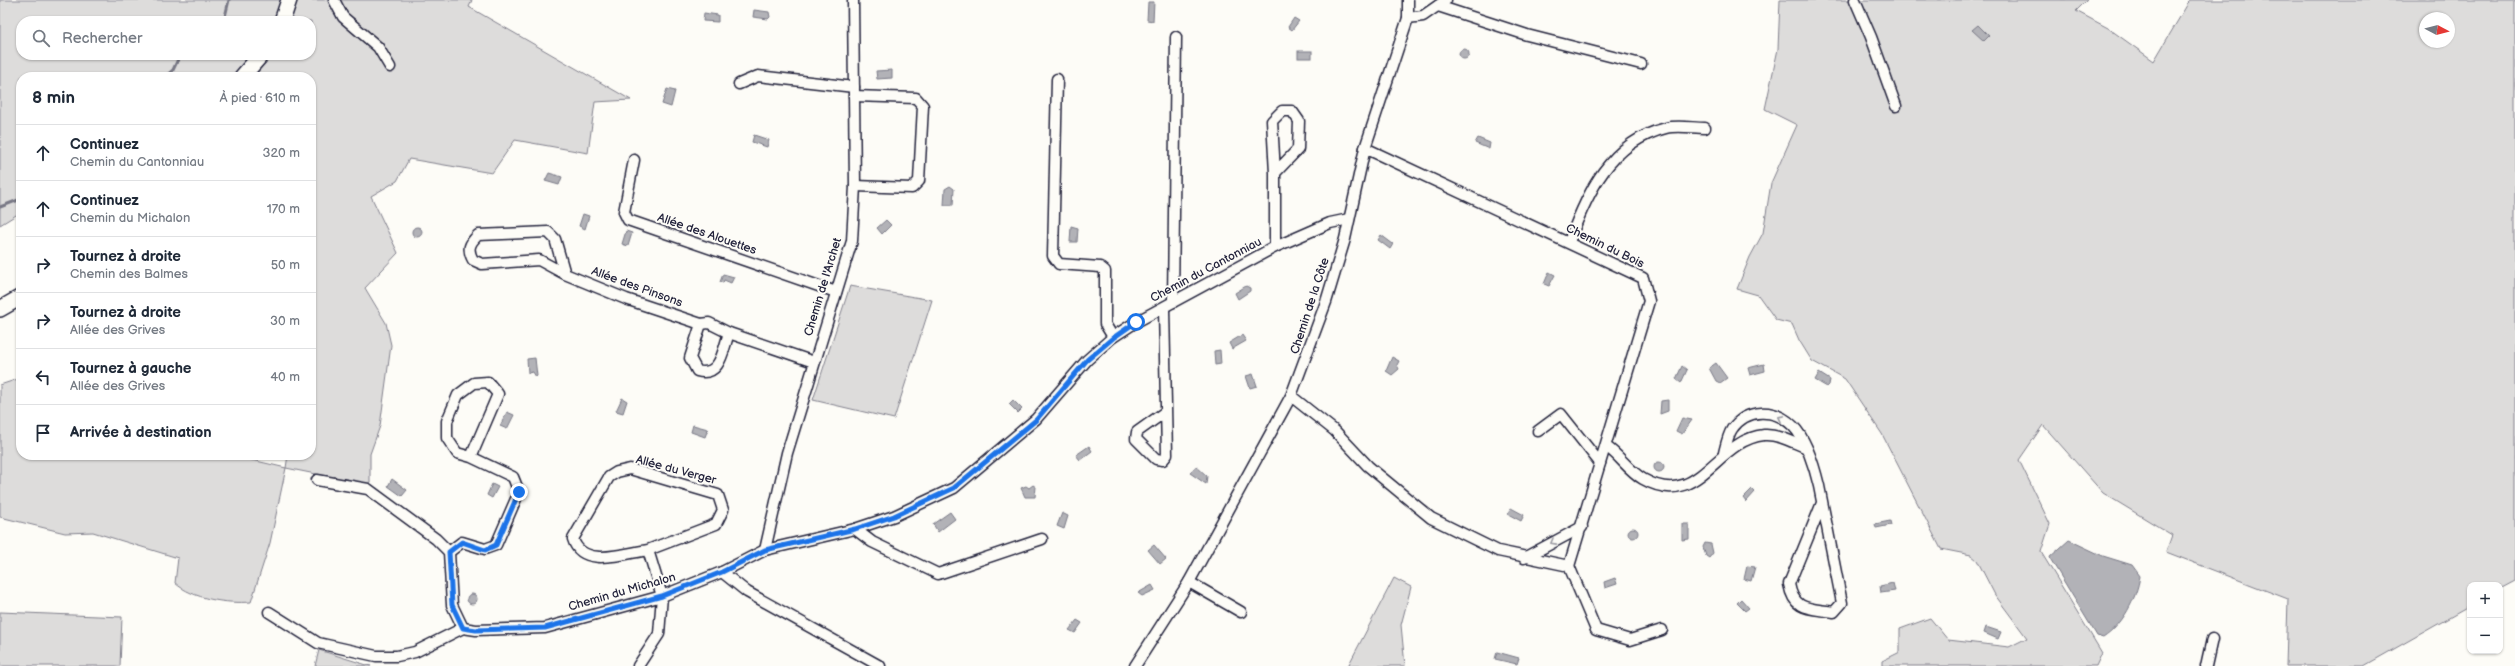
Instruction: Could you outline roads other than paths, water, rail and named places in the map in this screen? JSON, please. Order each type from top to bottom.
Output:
[{"type":"street","points":[[284,16],[289,0]]},
{"type":"street","points":[[334,0],[343,17],[378,47],[390,67]]},
{"type":"street","name":"Chemin de l'Archet","points":[[765,550],[787,453],[852,241],[855,186],[853,0]]},
{"type":"street","name":"Chemin de la Côte","points":[[1135,666],[1189,582],[1290,396],[1326,302],[1349,219],[1365,148],[1408,18],[1408,0]]},
{"type":"street","points":[[1855,0],[1871,36],[1896,106]]},
{"type":"street","points":[[1408,18],[1423,16],[1442,3],[1527,35],[1641,64]]},
{"type":"street","points":[[1173,302],[1176,37]]},
{"type":"street","points":[[246,72],[257,60]]},
{"type":"street","points":[[739,84],[758,76],[854,92],[916,98],[923,106],[920,181],[912,188],[855,186]]},
{"type":"street","points":[[1057,79],[1053,256],[1059,264],[1100,267],[1105,271],[1105,324],[1113,338]]},
{"type":"street","points":[[1275,173],[1298,150],[1299,121],[1292,111],[1282,111],[1272,121],[1275,173],[1275,247]]},
{"type":"street","points":[[1569,242],[1588,194],[1600,173],[1621,152],[1644,137],[1667,128],[1706,128]]},
{"type":"street","name":"Chemin du Bois","points":[[1365,148],[1569,242],[1643,278],[1649,301],[1569,566]]},
{"type":"street","name":"Allée des Alouettes","points":[[634,160],[624,212],[628,220],[836,292]]},
{"type":"street","name":"Chemin du Cantonniau","points":[[722,572],[765,550],[855,529],[894,516],[954,488],[1036,420],[1087,360],[1113,338],[1136,322],[1275,247],[1330,222],[1349,219]]},
{"type":"street","name":"Allée des Pinsons","points":[[565,274],[555,239],[548,232],[478,235],[470,243],[468,252],[473,260],[482,264],[539,260],[565,274],[626,299],[701,324],[709,323],[729,333],[814,362]]},
{"type":"street","points":[[0,308],[16,300]]},
{"type":"street","points":[[1164,308],[1165,412],[1168,431],[1167,455],[1163,460],[1156,459],[1136,439],[1137,432],[1165,412]]},
{"type":"street","points":[[701,324],[690,358],[697,371],[704,373],[713,371],[718,365],[729,333]]},
{"type":"street","points":[[449,552],[462,542],[485,550],[496,545],[519,492],[513,477],[471,457],[457,453],[447,438],[447,421],[458,395],[474,383],[488,382],[498,394],[471,457]]},
{"type":"street","points":[[1290,396],[1334,431],[1368,466],[1431,518],[1498,551],[1524,558],[1569,566],[1596,630],[1630,640],[1662,630]]},
{"type":"street","points":[[1724,453],[1731,430],[1741,419],[1754,412],[1768,412],[1782,418],[1794,427],[1815,468],[1842,603],[1834,612],[1800,606],[1792,597],[1789,584],[1822,504]]},
{"type":"street","points":[[1538,431],[1561,414],[1600,463]]},
{"type":"street","points":[[1606,447],[1618,454],[1629,469],[1643,479],[1659,485],[1675,486],[1690,483],[1702,476],[1724,453],[1745,441],[1764,435],[1780,437],[1804,447]]},
{"type":"street","name":"Allée du Verger","points":[[630,469],[718,495],[723,510],[716,524],[648,550],[597,557],[587,556],[576,548],[573,539],[609,477],[617,472],[630,469]]},
{"type":"street","points":[[269,612],[318,643],[376,656],[397,656],[415,652],[463,628],[452,605],[449,552],[436,539],[368,489],[317,480]]},
{"type":"street","points":[[1524,558],[1582,527]]},
{"type":"street","points":[[855,529],[872,542],[938,574],[1042,539]]},
{"type":"street","points":[[638,666],[659,634],[662,596],[648,550]]},
{"type":"street","points":[[722,572],[747,592],[880,666]]},
{"type":"street","name":"Chemin du Michalon","points":[[463,628],[476,630],[545,628],[662,596],[722,572]]},
{"type":"street","points":[[1189,582],[1240,612]]},
{"type":"street","points":[[2206,666],[2212,639]]},
{"type":"waterway","points":[[225,16],[229,0]]},
{"type":"waterway","points":[[171,72],[178,60]]},
{"type":"waterway","points":[[0,207],[16,201]]}]
